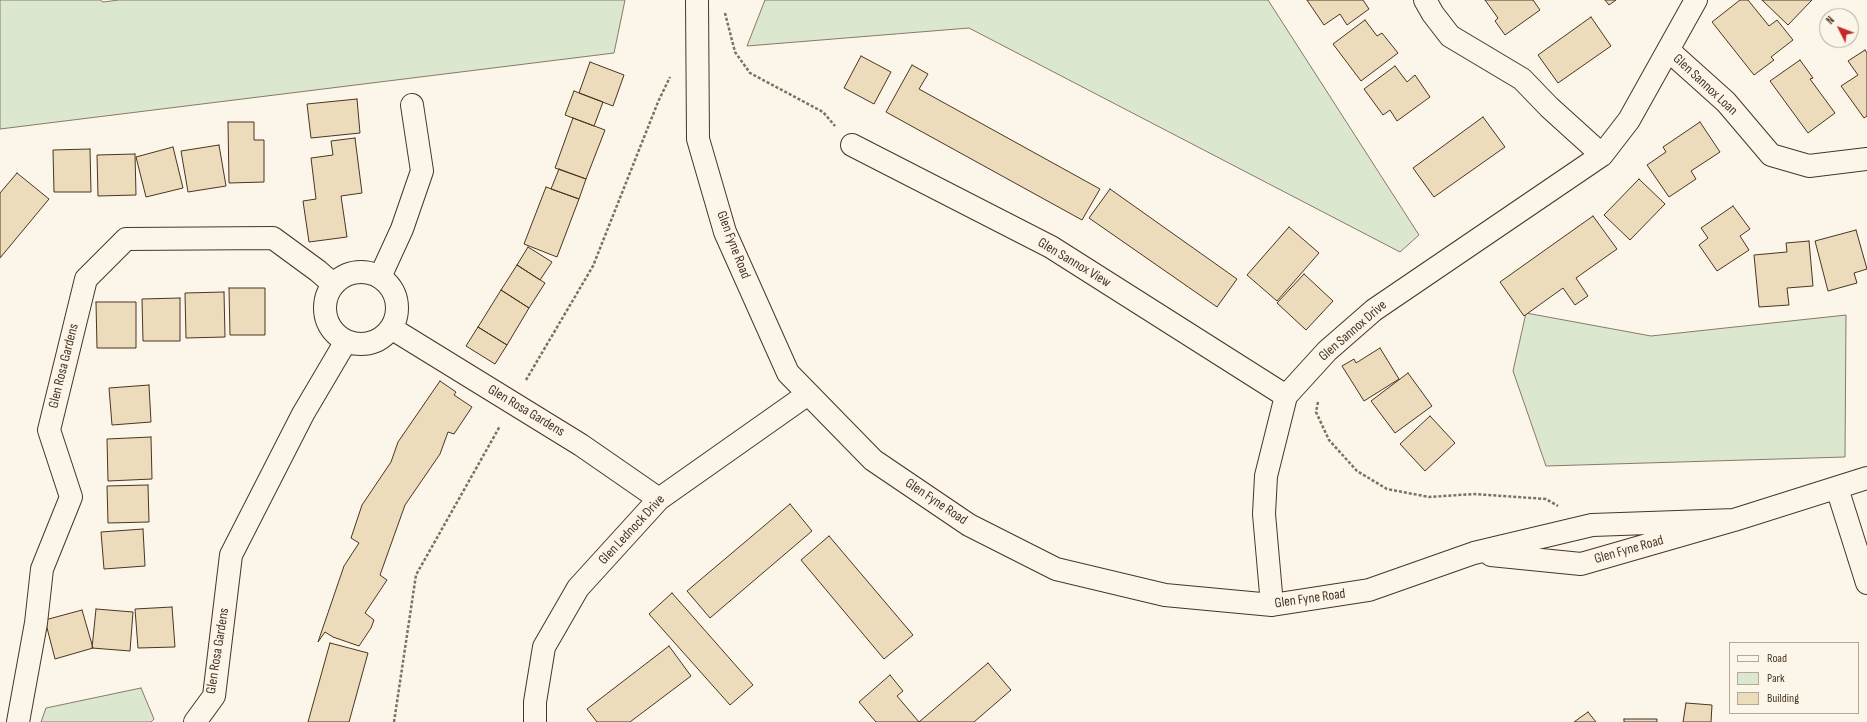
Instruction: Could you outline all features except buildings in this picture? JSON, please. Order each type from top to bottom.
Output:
[{"type":"street","points":[[1425,0],[1433,14],[1450,36],[1522,79],[1549,107],[1602,155]]},
{"type":"street","name":"Glen Sannox Drive","points":[[1272,605],[1264,514],[1266,476],[1286,396],[1327,351],[1374,310],[1602,155],[1629,120],[1696,0]]},
{"type":"street","name":"Glen Fyne Road","points":[[699,7],[698,139],[723,225],[788,373],[873,460],[968,525],[1056,569],[1165,596],[1272,605],[1369,590],[1474,553],[1592,525],[1734,520]]},
{"type":"street","name":"Glen Sannox Loan","points":[[1668,50],[1726,102],[1771,155],[1809,166],[1867,159]]},
{"type":"street","points":[[380,277],[402,229],[422,171],[412,105]]},
{"type":"street","name":"Glen Sannox View","points":[[852,146],[1051,247],[1286,396]]},
{"type":"street","name":"Glen Rosa Gardens","points":[[18,722],[36,623],[42,569],[71,497],[49,430],[86,279],[126,239],[273,238],[333,284]]},
{"type":"street","points":[[351,272],[373,273],[386,281],[397,299],[397,321],[384,338],[364,345],[342,341],[328,325],[324,303],[333,284],[351,272]]},
{"type":"street","name":"Glen Rosa Gardens","points":[[391,328],[581,445],[659,498]]},
{"type":"street","name":"Glen Rosa Gardens","points":[[195,722],[214,696],[231,554],[303,414],[346,342]]},
{"type":"street","name":"Glen Lednock Drive","points":[[535,722],[534,702],[544,648],[578,588],[659,498],[808,394]]},
{"type":"street","name":"Glen Fyne Road","points":[[1474,553],[1581,564],[1734,520],[1867,478]]},
{"type":"street","points":[[1837,488],[1867,583]]},
{"type":"path","points":[[724,7],[734,52],[750,73],[823,112],[852,146]]},
{"type":"path","points":[[394,722],[416,575],[513,403],[593,266],[658,102],[671,75]]},
{"type":"path","points":[[1319,397],[1316,412],[1329,440],[1357,471],[1387,489],[1429,497],[1474,494],[1546,499],[1592,525]]},
{"type":"green space","points":[[0,0],[100,0],[103,2],[119,0],[625,0],[614,53],[0,129]]},
{"type":"green space","points":[[765,0],[1268,0],[1419,235],[1400,252],[969,28],[747,46]]},
{"type":"green space","points":[[1526,313],[1651,336],[1846,315],[1845,457],[1546,466],[1513,371]]},
{"type":"green space","points":[[141,688],[154,719],[151,722],[41,722],[46,708]]}]
